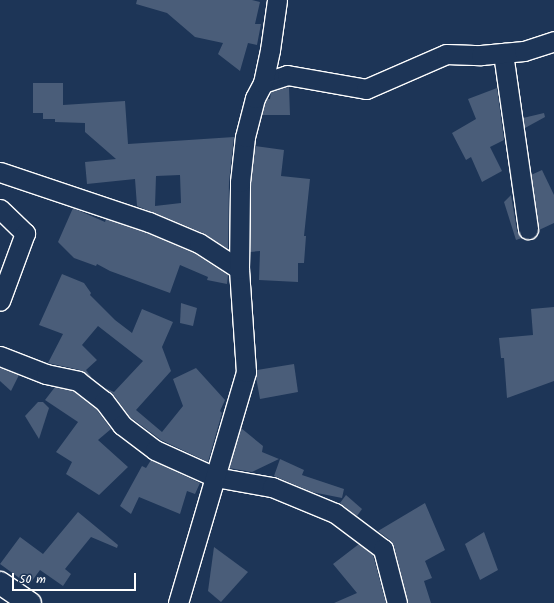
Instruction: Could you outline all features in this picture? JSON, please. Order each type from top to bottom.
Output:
[{"type":"highway","points":[[0,584],[30,603]]},
{"type":"street","points":[[178,603],[246,372],[238,269],[240,182],[245,138],[255,98],[263,83],[270,50],[274,1]]},
{"type":"street","points":[[263,83],[287,75],[366,89],[446,54],[481,55],[524,51],[554,41]]},
{"type":"street","points":[[504,53],[528,229]]},
{"type":"street","points":[[0,172],[149,222],[206,246],[238,269]]},
{"type":"street","points":[[0,209],[25,233],[0,301]]},
{"type":"street","points":[[0,356],[46,374],[78,381],[104,401],[122,425],[154,450],[215,477],[272,487],[335,513],[383,549],[397,603]]},
{"type":"building","points":[[137,0],[252,0],[260,2],[255,24],[261,24],[257,45],[248,43],[240,71],[218,54],[223,43],[195,37],[167,13],[136,4]]},
{"type":"building","points":[[33,83],[63,83],[63,105],[125,101],[128,144],[234,137],[229,182],[228,249],[203,233],[137,206],[135,179],[87,184],[85,162],[116,159],[85,132],[85,123],[55,122],[55,119],[43,119],[43,113],[33,113]],"holes":[[[180,175],[181,203],[155,206],[156,176]]]},
{"type":"building","points":[[289,87],[290,115],[262,115],[265,102],[267,99],[270,99],[271,92]]},
{"type":"building","points":[[497,88],[504,140],[490,147],[502,171],[482,182],[471,157],[466,160],[452,133],[476,119],[468,99]]},
{"type":"building","points":[[544,113],[545,117],[525,128],[523,118]]},
{"type":"building","points":[[255,146],[284,150],[281,176],[310,179],[304,236],[306,236],[304,263],[298,263],[298,282],[259,280],[260,251],[250,252],[251,183]]},
{"type":"building","points":[[542,170],[554,195],[554,223],[539,230],[531,175]]},
{"type":"building","points":[[511,195],[517,231],[522,238],[516,240],[504,202]]},
{"type":"building","points":[[73,208],[105,222],[106,219],[145,232],[194,253],[228,275],[227,284],[207,280],[208,277],[180,265],[170,293],[110,271],[97,264],[96,266],[74,258],[58,242]]},
{"type":"building","points":[[62,274],[84,283],[91,293],[90,295],[115,320],[132,333],[142,309],[173,322],[162,347],[171,371],[136,410],[162,432],[183,406],[173,379],[196,368],[225,400],[220,411],[222,413],[208,462],[161,440],[130,417],[113,394],[105,388],[114,392],[143,361],[98,326],[82,345],[97,360],[86,370],[92,378],[80,370],[48,363],[63,334],[39,325]]},
{"type":"building","points":[[181,303],[197,308],[193,326],[180,323]]},
{"type":"building","points":[[554,307],[554,381],[507,398],[504,358],[501,358],[499,338],[533,335],[531,309]]},
{"type":"building","points":[[294,364],[298,392],[260,399],[256,377],[257,370]]},
{"type":"building","points":[[0,368],[19,375],[11,391],[0,381]]},
{"type":"building","points":[[55,387],[73,391],[96,409],[111,429],[98,440],[128,467],[99,495],[66,474],[72,462],[56,452],[78,422],[45,400]]},
{"type":"building","points":[[38,402],[43,402],[49,408],[39,439],[25,416]]},
{"type":"building","points":[[241,428],[263,446],[262,452],[279,459],[252,472],[229,468]]},
{"type":"building","points":[[280,459],[304,470],[302,475],[344,489],[342,498],[312,492],[274,476]]},
{"type":"building","points":[[151,460],[200,483],[195,494],[187,491],[180,514],[139,497],[131,514],[120,506],[142,466],[146,468]]},
{"type":"building","points":[[346,495],[362,509],[357,516],[340,503]]},
{"type":"building","points":[[425,503],[445,550],[425,561],[432,578],[424,581],[431,603],[408,603],[394,546],[390,540],[378,531]]},
{"type":"building","points":[[78,512],[118,545],[117,548],[91,537],[65,569],[71,574],[63,586],[40,570],[29,585],[0,564],[20,537],[43,554]]},
{"type":"building","points":[[484,532],[498,570],[480,580],[465,544]]},
{"type":"building","points":[[359,544],[373,555],[386,603],[334,603],[357,593],[333,564]]},
{"type":"building","points":[[214,547],[248,572],[221,602],[208,591]]}]
